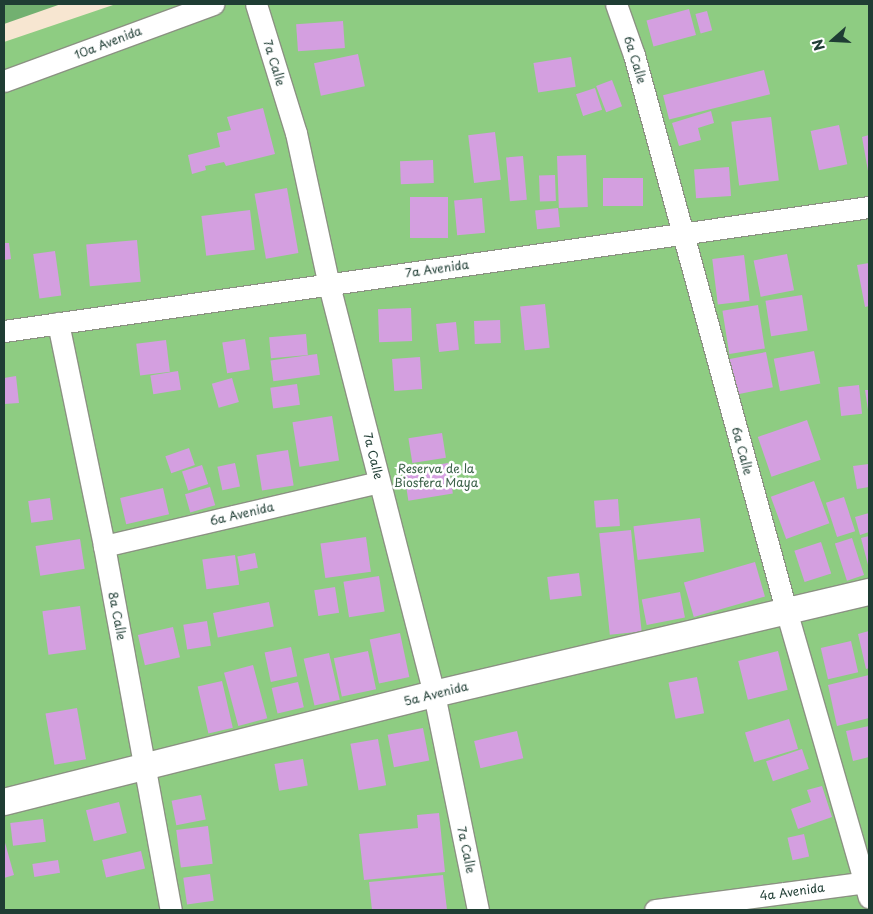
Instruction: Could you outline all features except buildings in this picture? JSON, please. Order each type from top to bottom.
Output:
[{"type":"street","name":"10a Avenida","points":[[4,82],[212,4]]},
{"type":"street","name":"7a Calle","points":[[256,4],[296,133],[329,285],[434,694],[478,910]]},
{"type":"street","name":"6a Calle","points":[[616,4],[634,55],[786,610],[868,887]]},
{"type":"street","name":"7a Avenida","points":[[4,330],[869,207]]},
{"type":"street","name":"8a Calle","points":[[58,323],[104,546],[171,910]]},
{"type":"street","name":"6a Avenida","points":[[104,546],[380,482]]},
{"type":"street","name":"5a Avenida","points":[[4,802],[434,694],[869,592]]},
{"type":"street","name":"4a Avenida","points":[[655,910],[868,887]]},
{"type":"green space","points":[[4,4],[61,4],[4,24]]},
{"type":"green space","name":"Reserva de la Biosfera Maya","points":[[116,4],[869,4],[869,910],[4,910],[4,42]]}]
